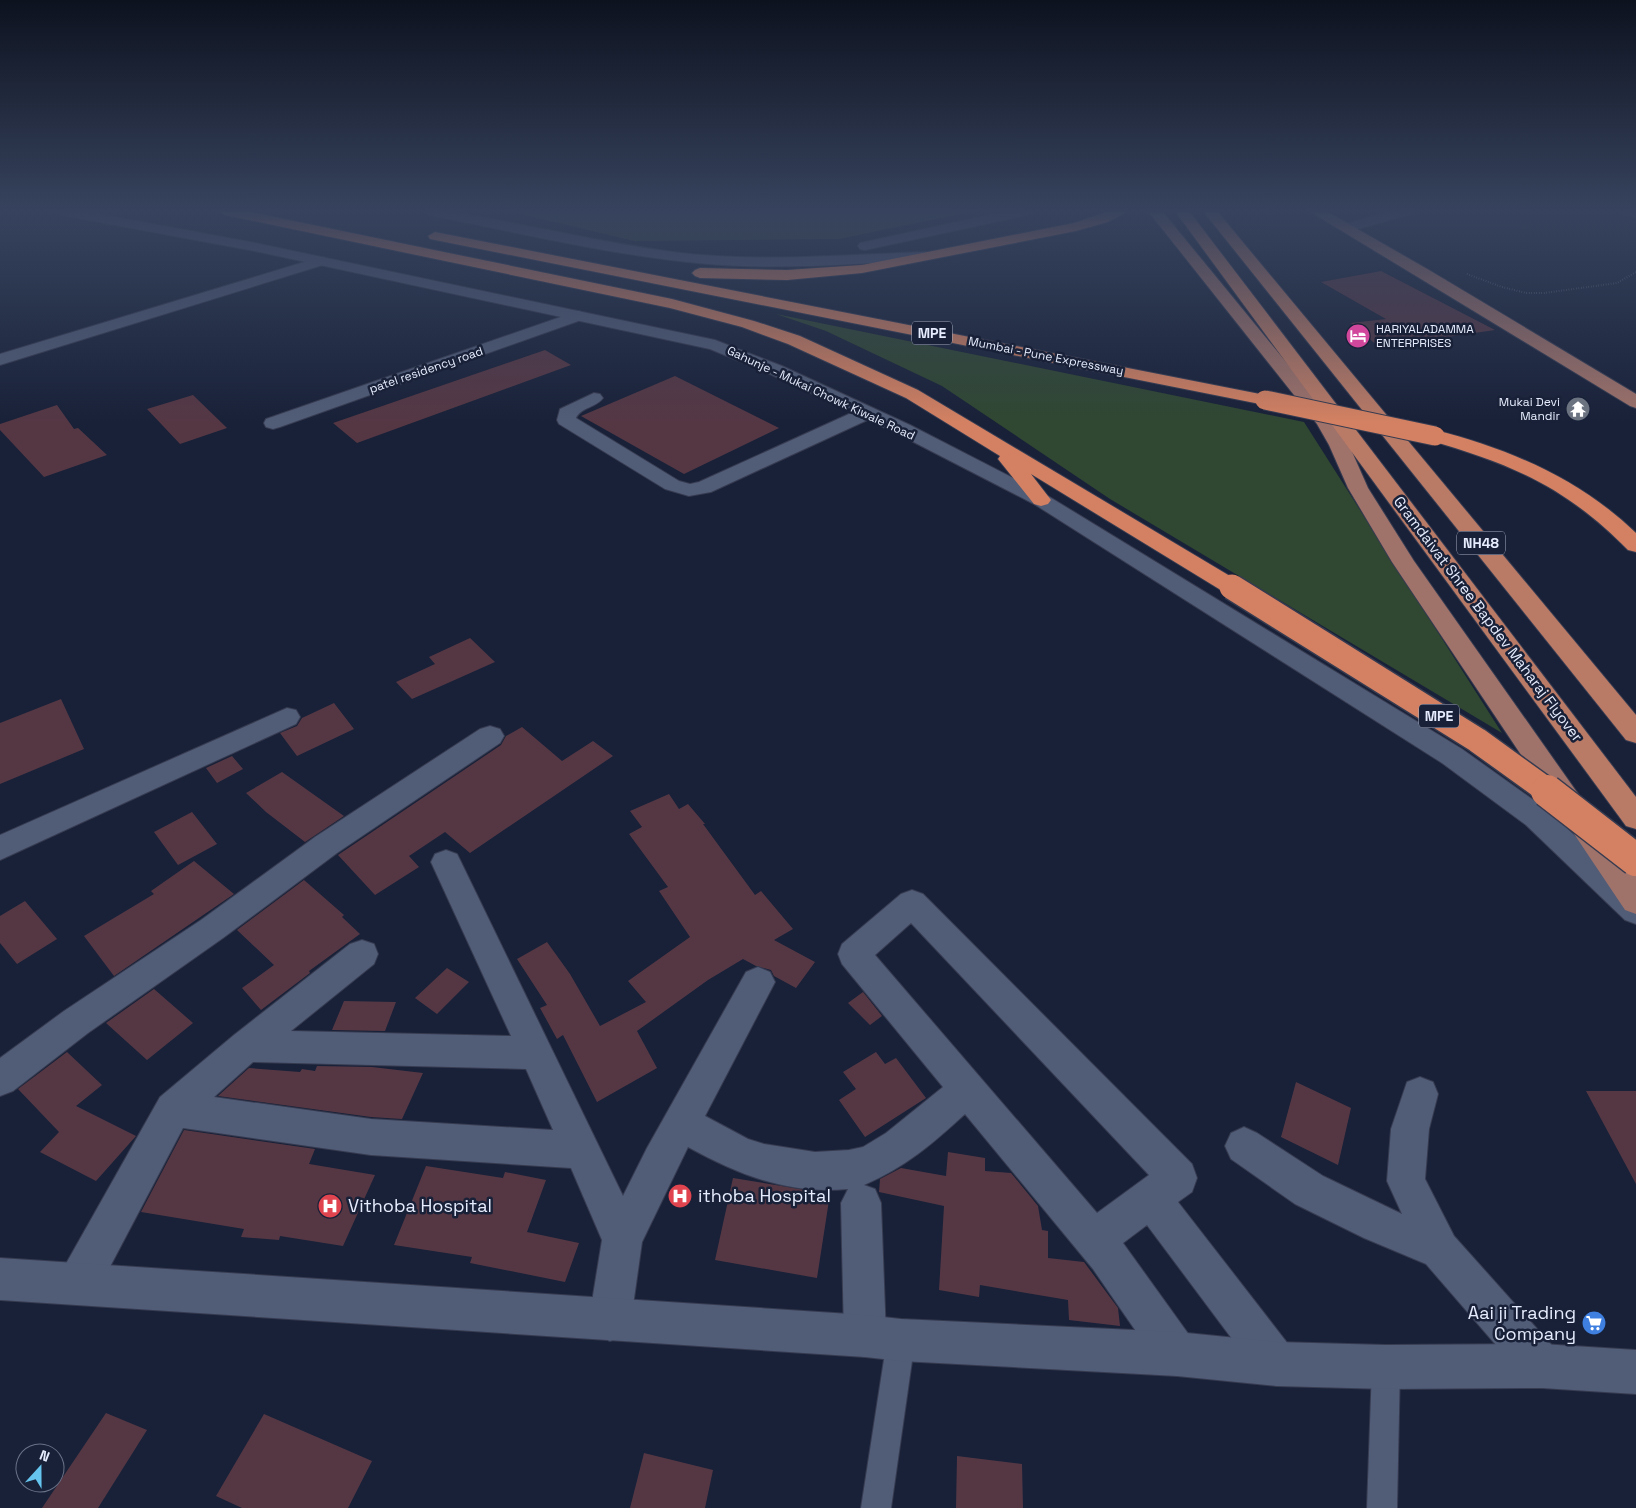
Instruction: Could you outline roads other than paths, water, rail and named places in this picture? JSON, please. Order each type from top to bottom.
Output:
[{"type":"highway","name":"MPE","points":[[565,281],[655,300],[748,324],[794,340],[912,394],[1232,587],[1477,740],[1584,818],[1636,860]]},
{"type":"highway","name":"Mumbai - Pune Expressway","points":[[668,281],[1265,400],[1435,436],[1503,457],[1559,483],[1600,511],[1636,545]]},
{"type":"highway","name":"NH48","points":[[1232,281],[1331,420]]},
{"type":"highway","name":"NH48","points":[[1267,281],[1636,733]]},
{"type":"highway","name":"Gramdaivat Shree Bapdev Maharaj Flyover","points":[[1331,420],[1636,818]]},
{"type":"highway","points":[[996,444],[1041,500]]},
{"type":"main road","points":[[1213,281],[1289,375],[1331,420],[1339,445],[1358,488],[1403,562],[1636,901]]},
{"type":"main road","points":[[1438,281],[1636,402]]},
{"type":"street","points":[[0,360],[255,281]]},
{"type":"street","name":"Gahunje - Mukai Chowk Kiwale Road","points":[[416,281],[729,350],[903,429],[1041,500],[1452,756],[1536,817],[1636,911]]},
{"type":"street","name":"patel residency road","points":[[273,423],[578,316]]},
{"type":"street","points":[[594,398],[567,413],[566,420],[672,485],[689,490],[704,488],[867,413]]},
{"type":"street","points":[[0,848],[287,717]]},
{"type":"street","points":[[0,1079],[76,1022],[212,929],[326,845],[490,736]]},
{"type":"street","points":[[446,862],[582,1150],[622,1240]]},
{"type":"street","points":[[1094,1240],[1178,1178],[912,903],[854,954],[1094,1240],[1107,1255],[1177,1354]]},
{"type":"street","points":[[78,1284],[173,1109],[246,1046],[362,954]]},
{"type":"street","points":[[610,1320],[622,1240],[681,1122],[758,982]]},
{"type":"street","points":[[246,1046],[536,1053]]},
{"type":"street","points":[[1420,1094],[1410,1129],[1406,1181],[1440,1250],[1542,1366]]},
{"type":"street","points":[[681,1122],[736,1153],[786,1168],[828,1171],[862,1166],[893,1150],[918,1132],[953,1101]]},
{"type":"street","points":[[173,1109],[370,1137],[582,1150]]},
{"type":"street","points":[[1244,1146],[1309,1190],[1378,1224],[1440,1250]]},
{"type":"street","points":[[1151,1198],[1277,1364]]},
{"type":"street","points":[[861,1203],[883,1338]]},
{"type":"street","points":[[0,1279],[883,1338],[1177,1354],[1277,1364],[1386,1367],[1542,1366],[1636,1372]]},
{"type":"lane","points":[[876,1508],[883,1338]]},
{"type":"lane","points":[[1382,1508],[1386,1367]]},
{"type":"place","name":"HARIYALADAMMA ENTERPRISES","points":[[1358,336]]},
{"type":"place","name":"Mukai Devi Mandir","points":[[1578,409]]},
{"type":"place","name":"ithoba Hospital","points":[[680,1196]]},
{"type":"place","name":"Vithoba Hospital","points":[[330,1206]]},
{"type":"place","name":"Aai ji Trading Company","points":[[1594,1323]]}]
